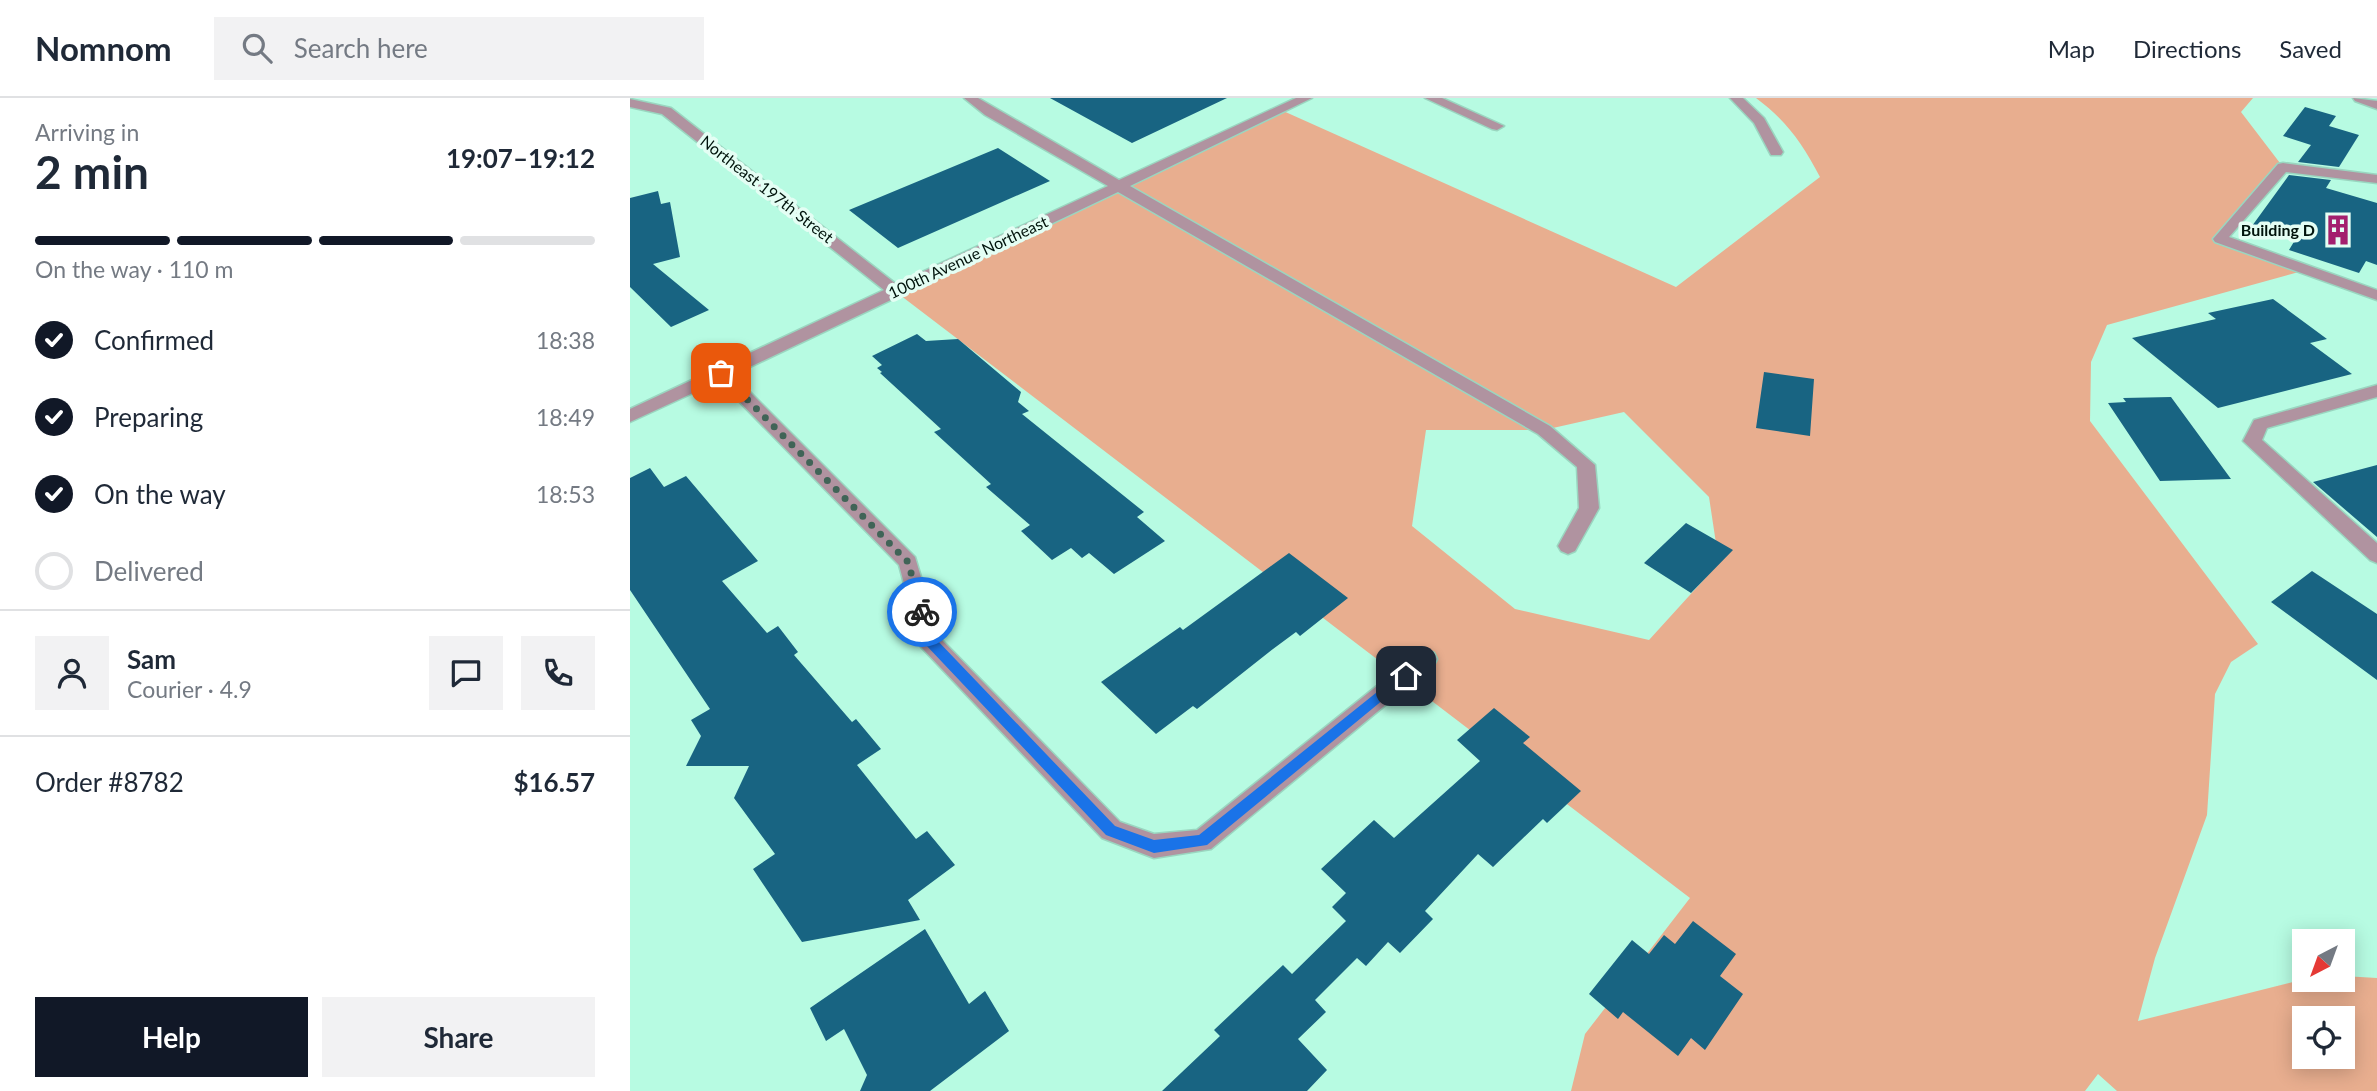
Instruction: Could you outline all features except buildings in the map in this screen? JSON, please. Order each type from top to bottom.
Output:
[{"type":"street","points":[[970,98],[990,112],[1544,430],[1586,465],[1589,508],[1568,546]]},
{"type":"street","name":"100th Avenue Northeast","points":[[630,416],[1306,98]]},
{"type":"street","points":[[1431,98],[1497,126]]},
{"type":"street","points":[[1736,98],[1759,121],[1776,152]]},
{"type":"street","points":[[2359,98],[2377,106]]},
{"type":"street","name":"Northeast 197th Street","points":[[630,103],[666,111],[896,292]]},
{"type":"street","points":[[2377,180],[2283,167],[2220,239],[2377,295]]},
{"type":"street","points":[[721,373],[908,562],[929,641],[1111,830],[1154,846],[1202,841],[1426,659]]},
{"type":"street","points":[[2377,391],[2260,424],[2252,440],[2377,555]]},
{"type":"shaded area","points":[[1756,98],[2253,98],[2241,112],[2283,167],[2220,239],[2306,270],[2107,325],[2091,362],[2090,421],[2258,644],[2231,662],[2215,694],[2207,815],[2155,958],[2138,1021],[2292,982],[2292,992],[2356,992],[2356,977],[2377,978],[2377,1091],[2117,1091],[2098,1074],[2085,1091],[1571,1091],[1585,1034],[1690,898],[896,292],[1281,110],[1676,287],[1820,177],[1793,133]],"holes":[[[1624,412],[1709,497],[1719,563],[1649,640],[1515,609],[1412,526],[1426,430],[1544,430]]]},
{"type":"way so far","points":[[721,373],[908,562],[922,612]]},
{"type":"place","name":"Building D","points":[[2338,230]]},
{"type":"route","points":[[922,612],[929,641],[1111,830],[1154,846],[1202,841],[1406,676]]}]
